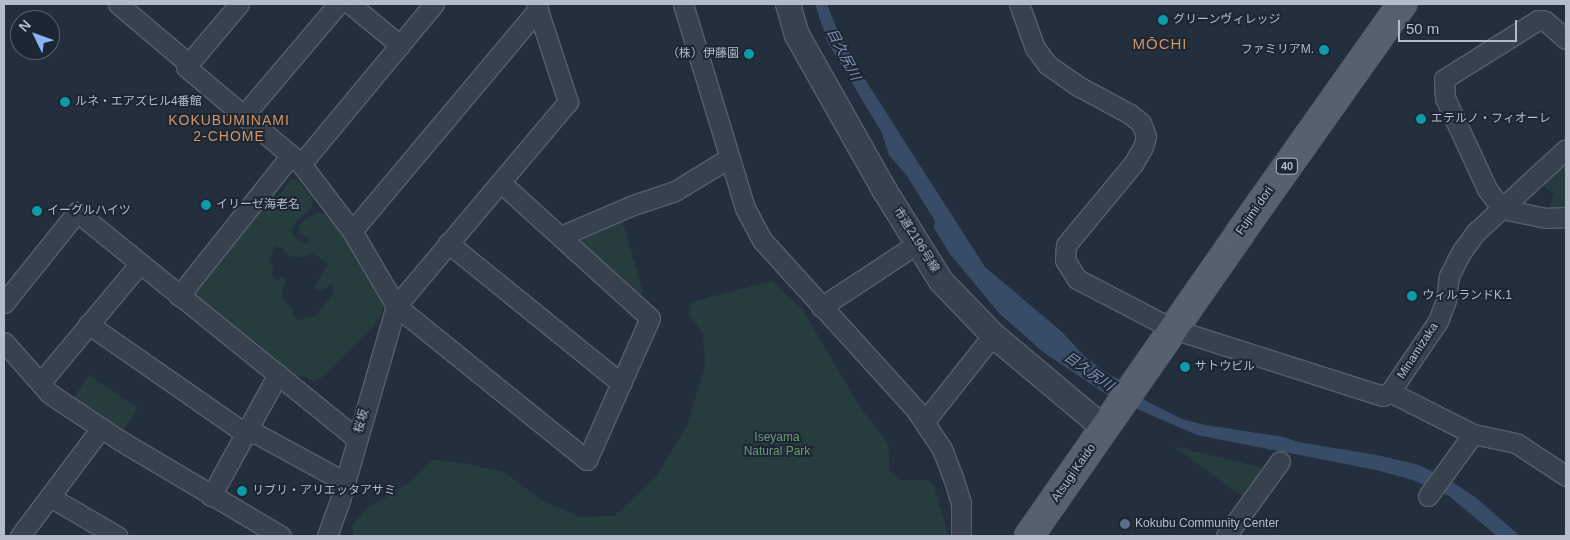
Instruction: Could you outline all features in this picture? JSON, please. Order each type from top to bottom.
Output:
[{"type":"main road","name":"Fujimi dori","points":[[1112,419],[1173,329],[1402,4]]},
{"type":"main road","name":"Atsugi Kaido","points":[[1029,536],[1112,419]]},
{"type":"street","points":[[118,4],[189,64]]},
{"type":"street","points":[[239,4],[186,67],[296,160],[352,231],[396,306],[587,460],[650,318],[500,182]]},
{"type":"street","points":[[244,115],[338,4]]},
{"type":"street","points":[[350,4],[400,45]]},
{"type":"street","points":[[179,296],[434,4]]},
{"type":"street","points":[[683,4],[744,208],[762,240],[916,410],[942,449],[961,504],[961,536]]},
{"type":"street","name":"市道2196号線","points":[[788,4],[797,35],[886,191],[941,281],[993,335],[1112,419]]},
{"type":"street","points":[[1019,4],[1035,48],[1048,65],[1073,84],[1130,114],[1141,123],[1146,136],[1143,147],[1133,164],[1066,245],[1064,254],[1067,265],[1077,278],[1084,284],[1173,329],[1383,396],[1390,392],[1473,434],[1516,443],[1566,476]]},
{"type":"street","points":[[396,306],[568,102],[537,6]]},
{"type":"street","points":[[352,231],[537,6]]},
{"type":"street","points":[[1566,40],[1545,20],[1538,20],[1444,79],[1445,98],[1487,190],[1502,209],[1546,218],[1566,217]]},
{"type":"street","name":"Minamizaka","points":[[1390,392],[1438,321],[1446,300],[1449,276],[1459,254],[1476,232],[1566,149]]},
{"type":"street","points":[[561,236],[633,205],[676,190],[729,158]]},
{"type":"street","points":[[4,302],[77,212],[357,439]]},
{"type":"street","points":[[448,243],[621,383]]},
{"type":"street","points":[[822,307],[918,243]]},
{"type":"street","points":[[41,382],[140,263]]},
{"type":"street","name":"桜坂","points":[[327,536],[345,482],[396,306]]},
{"type":"street","points":[[88,324],[245,433],[257,434],[345,482]]},
{"type":"street","points":[[924,422],[993,335]]},
{"type":"street","points":[[4,342],[49,393],[101,428],[211,496],[281,536]]},
{"type":"street","points":[[211,496],[278,374]]},
{"type":"street","points":[[20,536],[101,428]]},
{"type":"street","points":[[1428,496],[1473,434]]},
{"type":"street","points":[[1226,536],[1280,461]]},
{"type":"street","points":[[50,497],[117,536]]},
{"type":"green space","points":[[1566,159],[1566,208],[1549,210],[1554,193],[1544,186],[1549,175]]},
{"type":"green space","points":[[290,179],[297,180],[313,199],[311,208],[296,222],[292,230],[294,237],[305,244],[309,243],[309,238],[300,234],[298,230],[300,224],[317,212],[333,217],[379,295],[383,307],[382,314],[374,325],[321,378],[314,382],[306,377],[294,375],[270,356],[253,349],[201,300],[189,294],[252,214],[281,193]],"holes":[[[275,246],[283,249],[288,256],[302,258],[312,252],[328,264],[315,286],[316,290],[321,291],[333,283],[333,294],[316,316],[297,320],[292,315],[294,310],[282,299],[282,291],[287,279],[282,277],[278,281],[275,280],[272,274],[273,267],[269,259]]]},
{"type":"green space","points":[[622,219],[643,292],[639,296],[580,241],[580,233]]},
{"type":"green space","name":"Iseyama Natural Park","points":[[772,281],[803,310],[859,406],[888,444],[890,471],[901,480],[928,480],[934,486],[948,533],[947,536],[353,536],[353,523],[368,508],[409,483],[433,460],[469,464],[504,472],[543,501],[580,517],[614,516],[657,476],[688,424],[705,364],[703,333],[689,316],[691,302]]},
{"type":"green space","points":[[89,375],[138,408],[122,432],[73,399]]},
{"type":"green space","points":[[1173,446],[1268,469],[1245,498]]},
{"type":"water","name":"目久尻川","points":[[815,4],[827,4],[838,32],[864,78],[985,267],[1062,332],[1084,356],[1108,374],[1123,381],[1146,401],[1182,419],[1205,425],[1284,437],[1298,442],[1377,455],[1419,465],[1446,478],[1475,497],[1520,536],[1497,536],[1449,496],[1413,480],[1376,470],[1197,435],[1112,398],[1043,352],[999,313],[950,254],[934,228],[935,221],[907,176],[889,155],[882,133],[828,43]]},
{"type":"place","name":"グリーンヴィレッジ","points":[[1163,20]]},
{"type":"place","name":"ファミリアM.","points":[[1324,50]]},
{"type":"place","name":"（株）伊藤園","points":[[749,54]]},
{"type":"place","name":"ルネ・エアズヒル4番館","points":[[65,102]]},
{"type":"place","name":"エテルノ・フィオーレ","points":[[1421,119]]},
{"type":"place","name":"イリーゼ海老名","points":[[206,205]]},
{"type":"place","name":"イーグルハイツ","points":[[37,211]]},
{"type":"place","name":"ウィルランドK.1","points":[[1412,296]]},
{"type":"place","name":"サトウビル","points":[[1185,367]]},
{"type":"place","name":"リブリ・アリエッタアサミ","points":[[242,491]]},
{"type":"place","name":"Kokubu Community Center","points":[[1125,524]]},
{"type":"district","name":"MŌCHI","points":[[1160,44]]},
{"type":"district","name":"KOKUBUMINAMI 2-CHOME","points":[[229,128]]}]
